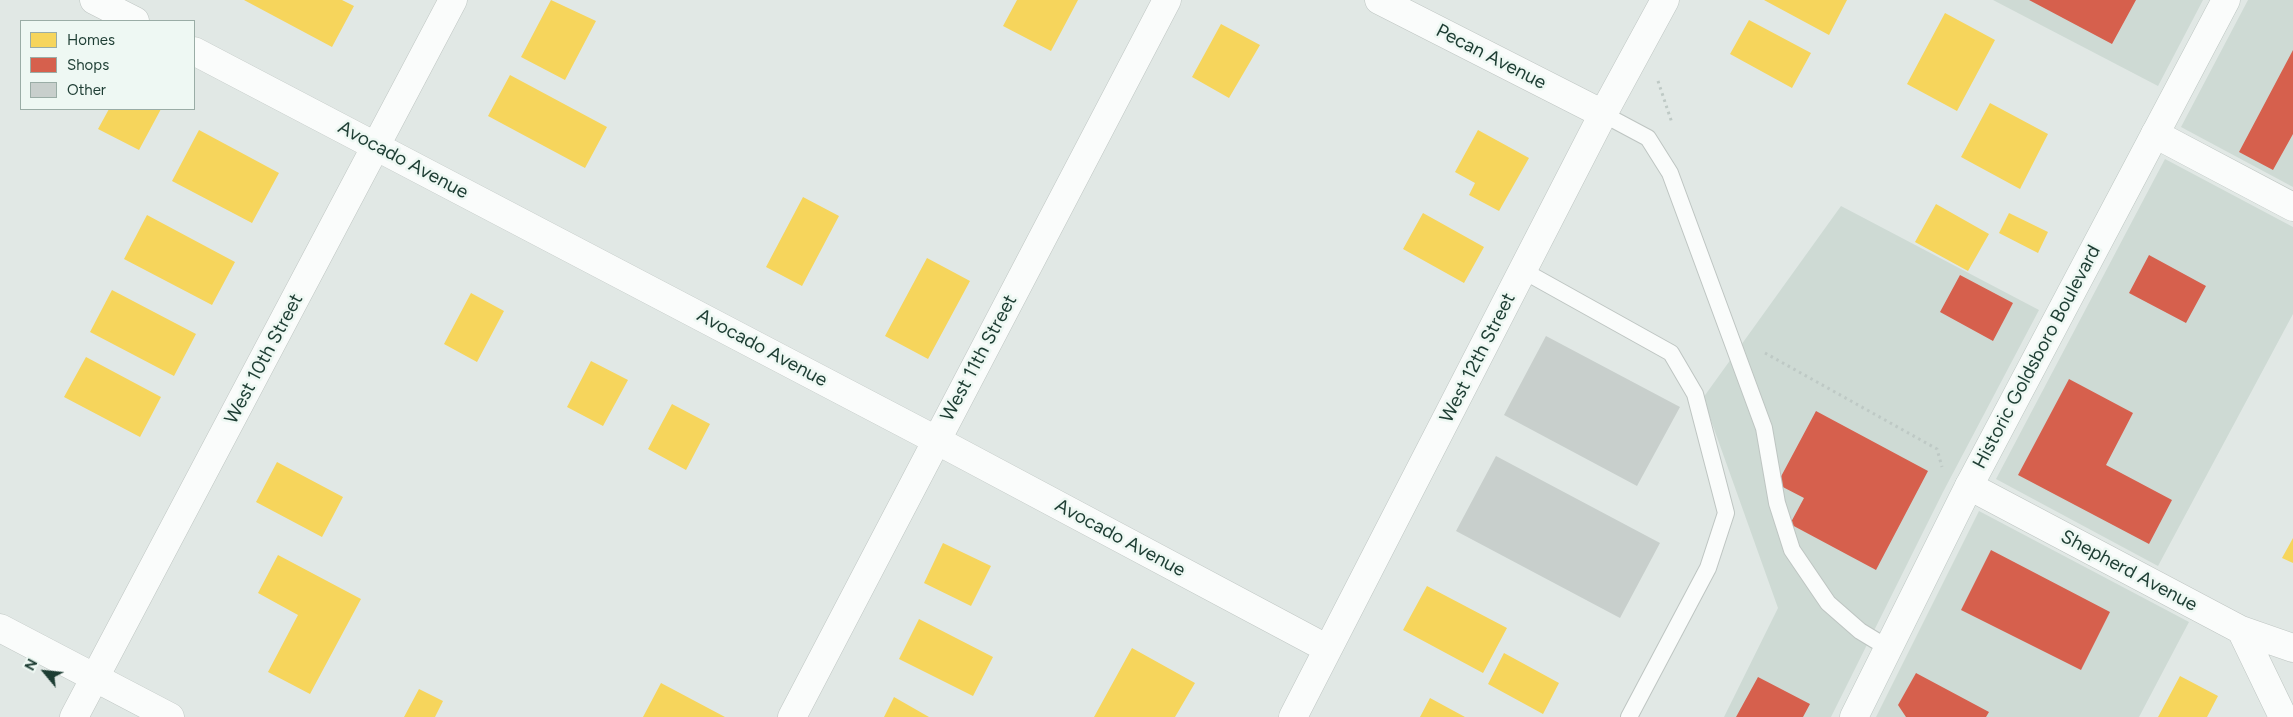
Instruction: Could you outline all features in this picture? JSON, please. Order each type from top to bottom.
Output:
[{"type":"street","points":[[94,0],[134,20]]},
{"type":"street","name":"West 10th Street","points":[[74,717],[378,146],[453,0]]},
{"type":"street","name":"West 11th Street","points":[[792,717],[1167,0]]},
{"type":"street","name":"Pecan Avenue","points":[[1379,0],[1603,114]]},
{"type":"street","name":"West 12th Street","points":[[1294,717],[1522,270],[1665,0]]},
{"type":"street","name":"Historic Goldsboro Boulevard","points":[[1854,717],[1969,486],[2226,0]]},
{"type":"street","name":"Avocado Avenue","points":[[195,52],[936,440],[1328,649]]},
{"type":"street","points":[[2155,134],[2293,207]]},
{"type":"street","name":"Shepherd Avenue","points":[[1969,486],[2241,630],[2293,648]]},
{"type":"street","points":[[0,628],[170,717]]},
{"type":"street","points":[[2241,630],[2283,717]]},
{"type":"lane","points":[[1603,114],[1648,138],[1670,173],[1764,428],[1777,503],[1792,550],[1828,603],[1860,631],[1888,648]]},
{"type":"lane","points":[[1522,270],[1671,353],[1695,394],[1726,512],[1708,568],[1629,717]]},
{"type":"path","points":[[1644,40],[1672,124]]},
{"type":"path","points":[[1760,350],[1937,449],[1942,469]]},
{"type":"shaded area","points":[[1993,0],[2203,0],[2158,86]]},
{"type":"shaded area","points":[[2248,0],[2293,0],[2293,187],[2181,127]]},
{"type":"shaded area","points":[[2165,159],[2293,227],[2293,314],[2158,566],[1996,479]]},
{"type":"shaded area","points":[[1841,206],[2039,310],[1943,492],[1831,717],[1724,717],[1778,608],[1703,398]]},
{"type":"shaded area","points":[[1979,511],[2189,622],[2139,717],[1876,717]]},
{"type":"building: Homes","points":[[244,0],[342,0],[354,6],[332,47]]},
{"type":"building: Homes","points":[[551,0],[596,21],[565,80],[521,57]]},
{"type":"building: Homes","points":[[1017,0],[1078,0],[1051,51],[1003,26]]},
{"type":"building: Homes","points":[[1764,0],[1847,0],[1829,35]]},
{"type":"building: Homes","points":[[1945,13],[1995,40],[1957,111],[1907,84]]},
{"type":"building: Homes","points":[[1749,20],[1811,53],[1792,88],[1730,54]]},
{"type":"building: Homes","points":[[1221,24],[1260,45],[1229,98],[1192,77]]},
{"type":"building: Homes","points":[[510,75],[607,127],[585,168],[488,116]]},
{"type":"building: Homes","points":[[1990,103],[2048,134],[2020,189],[1961,157]]},
{"type":"building: Homes","points":[[108,110],[160,110],[139,150],[98,129]]},
{"type":"building: Homes","points":[[199,130],[279,173],[252,223],[172,181]]},
{"type":"building: Homes","points":[[1478,130],[1529,158],[1499,211],[1469,195],[1475,183],[1455,172]]},
{"type":"building: Homes","points":[[803,197],[839,216],[802,286],[766,267]]},
{"type":"building: Homes","points":[[1936,204],[1989,234],[1968,271],[1915,242]]},
{"type":"building: Homes","points":[[1423,213],[1484,247],[1464,283],[1403,249]]},
{"type":"building: Homes","points":[[2009,213],[2048,232],[2038,253],[1999,233]]},
{"type":"building: Homes","points":[[147,215],[235,262],[212,305],[124,259]]},
{"type":"building: Homes","points":[[927,258],[970,281],[928,359],[885,336]]},
{"type":"building: Homes","points":[[112,290],[196,334],[174,376],[90,332]]},
{"type":"building: Homes","points":[[471,293],[504,311],[477,362],[444,344]]},
{"type":"building: Homes","points":[[86,357],[161,397],[140,437],[64,397]]},
{"type":"building: Homes","points":[[591,361],[628,380],[603,426],[567,407]]},
{"type":"building: Homes","points":[[672,404],[710,424],[686,470],[648,449]]},
{"type":"building: Homes","points":[[277,462],[343,497],[322,537],[256,502]]},
{"type":"building: Homes","points":[[2293,538],[2293,563],[2282,558]]},
{"type":"building: Homes","points":[[943,543],[991,566],[971,606],[924,583]]},
{"type":"building: Homes","points":[[278,555],[361,599],[310,694],[268,672],[298,615],[258,593]]},
{"type":"building: Homes","points":[[1427,586],[1507,628],[1483,673],[1403,630]]},
{"type":"building: Homes","points":[[919,619],[993,657],[973,696],[899,659]]},
{"type":"building: Homes","points":[[1132,648],[1195,683],[1175,717],[1094,717]]},
{"type":"building: Homes","points":[[1504,653],[1559,683],[1543,714],[1488,684]]},
{"type":"building: Homes","points":[[2180,676],[2218,696],[2207,717],[2158,717]]},
{"type":"building: Homes","points":[[661,683],[725,717],[643,717]]},
{"type":"building: Homes","points":[[419,689],[443,701],[435,717],[404,717]]},
{"type":"building: Homes","points":[[894,697],[929,717],[884,717]]},
{"type":"building: Homes","points":[[1430,698],[1465,717],[1420,717]]},
{"type":"building: Shops","points":[[2029,0],[2136,0],[2112,44]]},
{"type":"building: Shops","points":[[2293,50],[2293,134],[2273,170],[2239,152]]},
{"type":"building: Shops","points":[[2149,255],[2206,286],[2186,323],[2129,293]]},
{"type":"building: Shops","points":[[1960,275],[2013,303],[1993,341],[1940,312]]},
{"type":"building: Shops","points":[[2069,379],[2133,413],[2106,465],[2172,500],[2149,544],[2018,475]]},
{"type":"building: Shops","points":[[1816,411],[1928,471],[1876,570],[1790,524],[1804,498],[1777,484]]},
{"type":"building: Shops","points":[[1991,550],[2110,612],[2081,670],[1961,610]]},
{"type":"building: Shops","points":[[1916,673],[1989,712],[1986,717],[1906,717],[1898,705]]},
{"type":"building: Shops","points":[[1758,677],[1810,704],[1803,717],[1736,717]]},
{"type":"building: Other","points":[[1546,336],[1680,407],[1637,486],[1504,415]]},
{"type":"building: Other","points":[[1496,456],[1660,543],[1620,618],[1456,531]]}]
